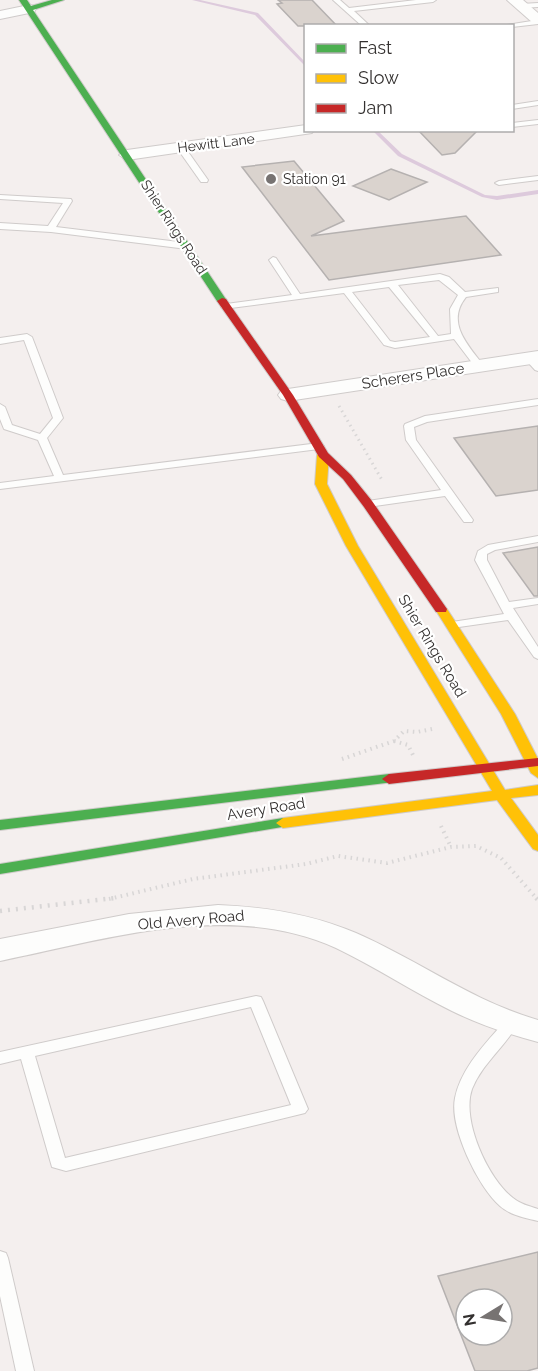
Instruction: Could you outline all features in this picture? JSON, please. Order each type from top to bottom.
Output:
[{"type":"main road","points":[[26,4],[60,0]]},
{"type":"main road","name":"Shier Rings Road","points":[[26,4],[226,307],[288,395],[321,451],[347,477],[368,504],[447,626],[508,714],[533,765],[532,781],[538,784]]},
{"type":"main road","name":"Shier Rings Road","points":[[321,451],[321,484],[342,526],[460,723],[483,767],[538,846]]},
{"type":"main road","points":[[342,526],[364,535]]},
{"type":"main road","points":[[381,546],[447,626]]},
{"type":"main road","name":"Avery Road","points":[[0,825],[483,767],[533,765]]},
{"type":"main road","name":"Avery Road","points":[[0,869],[340,814],[538,790]]},
{"type":"street","points":[[518,3],[538,21]]},
{"type":"street","points":[[0,15],[26,4]]},
{"type":"street","name":"Hewitt Lane","points":[[127,155],[304,130]]},
{"type":"street","name":"Scherers Place","points":[[288,395],[479,366],[535,361]]},
{"type":"street","name":"Old Avery Road","points":[[0,950],[152,921],[239,914],[278,918],[345,940],[483,1015],[524,1028]]},
{"type":"lane","points":[[336,0],[365,24]]},
{"type":"lane","points":[[381,0],[387,5]]},
{"type":"lane","points":[[348,10],[433,0]]},
{"type":"lane","points":[[518,3],[538,4]]},
{"type":"lane","points":[[514,25],[538,21]]},
{"type":"lane","points":[[514,107],[538,103]]},
{"type":"lane","points":[[514,125],[538,122]]},
{"type":"lane","points":[[181,148],[204,180]]},
{"type":"lane","points":[[499,183],[538,178]]},
{"type":"lane","points":[[0,197],[68,201],[51,229]]},
{"type":"lane","points":[[0,226],[51,229],[187,246]]},
{"type":"lane","points":[[273,260],[298,297]]},
{"type":"lane","points":[[226,307],[440,277],[446,279],[464,295]]},
{"type":"lane","points":[[392,284],[435,339]]},
{"type":"lane","points":[[346,290],[387,343],[395,345],[456,336]]},
{"type":"lane","points":[[479,366],[456,336],[453,310],[455,304],[464,295],[495,290]]},
{"type":"lane","points":[[0,341],[27,337],[58,418],[42,438]]},
{"type":"lane","points":[[468,520],[411,440],[409,426],[425,419],[538,402]]},
{"type":"lane","points":[[0,407],[8,427],[42,438],[60,479]]},
{"type":"lane","points":[[0,486],[321,451]]},
{"type":"lane","points":[[368,504],[448,492]]},
{"type":"lane","points":[[538,539],[492,547],[482,554],[481,560],[508,611],[538,655]]},
{"type":"lane","points":[[447,626],[538,601]]},
{"type":"lane","points":[[0,1058],[256,1001],[300,1109],[66,1164],[58,1163],[27,1052]]},
{"type":"lane","points":[[524,1028],[467,1086],[461,1101],[463,1118],[472,1149],[482,1171],[505,1201],[523,1212],[538,1215]]},
{"type":"lane","points":[[0,1258],[25,1371]]},
{"type":"path","points":[[334,762],[394,741],[404,731],[417,732],[460,723]]},
{"type":"path","points":[[0,911],[106,900],[193,879],[306,864],[338,856],[387,863],[451,847],[476,846],[501,858],[538,900]]},
{"type":"building","points":[[278,0],[312,0],[335,24],[298,26],[277,4],[282,3]]},
{"type":"building","points":[[420,132],[476,132],[455,153],[442,155]]},
{"type":"building","points":[[294,161],[344,221],[311,236],[466,216],[501,255],[329,280],[242,167]]},
{"type":"building","points":[[391,169],[427,182],[389,200],[353,186]]},
{"type":"building","points":[[538,426],[538,490],[496,496],[454,438]]},
{"type":"building","points":[[538,547],[538,596],[534,596],[503,553]]},
{"type":"building","points":[[538,1252],[538,1368],[527,1371],[475,1371],[466,1347],[514,1347],[514,1287],[454,1287],[454,1317],[438,1276]]},
{"type":"waterway","points":[[194,0],[256,14],[304,64]]},
{"type":"waterway","points":[[376,132],[400,155],[484,196],[497,198],[538,192]]},
{"type":"traffic: fast","points":[[23,0],[222,301]]},
{"type":"traffic: fast","points":[[29,9],[60,0]]},
{"type":"traffic: fast","points":[[0,825],[389,779]]},
{"type":"traffic: fast","points":[[0,869],[283,823]]},
{"type":"traffic: slow","points":[[323,455],[321,484],[352,546],[501,795],[538,846]]},
{"type":"traffic: slow","points":[[441,609],[508,714],[538,773]]},
{"type":"traffic: slow","points":[[283,823],[538,790]]},
{"type":"traffic: jam","points":[[222,301],[288,395],[323,455],[347,477],[368,504],[441,609]]},
{"type":"traffic: jam","points":[[389,779],[538,762]]},
{"type":"place","name":"Station 91","points":[[271,179]]}]
